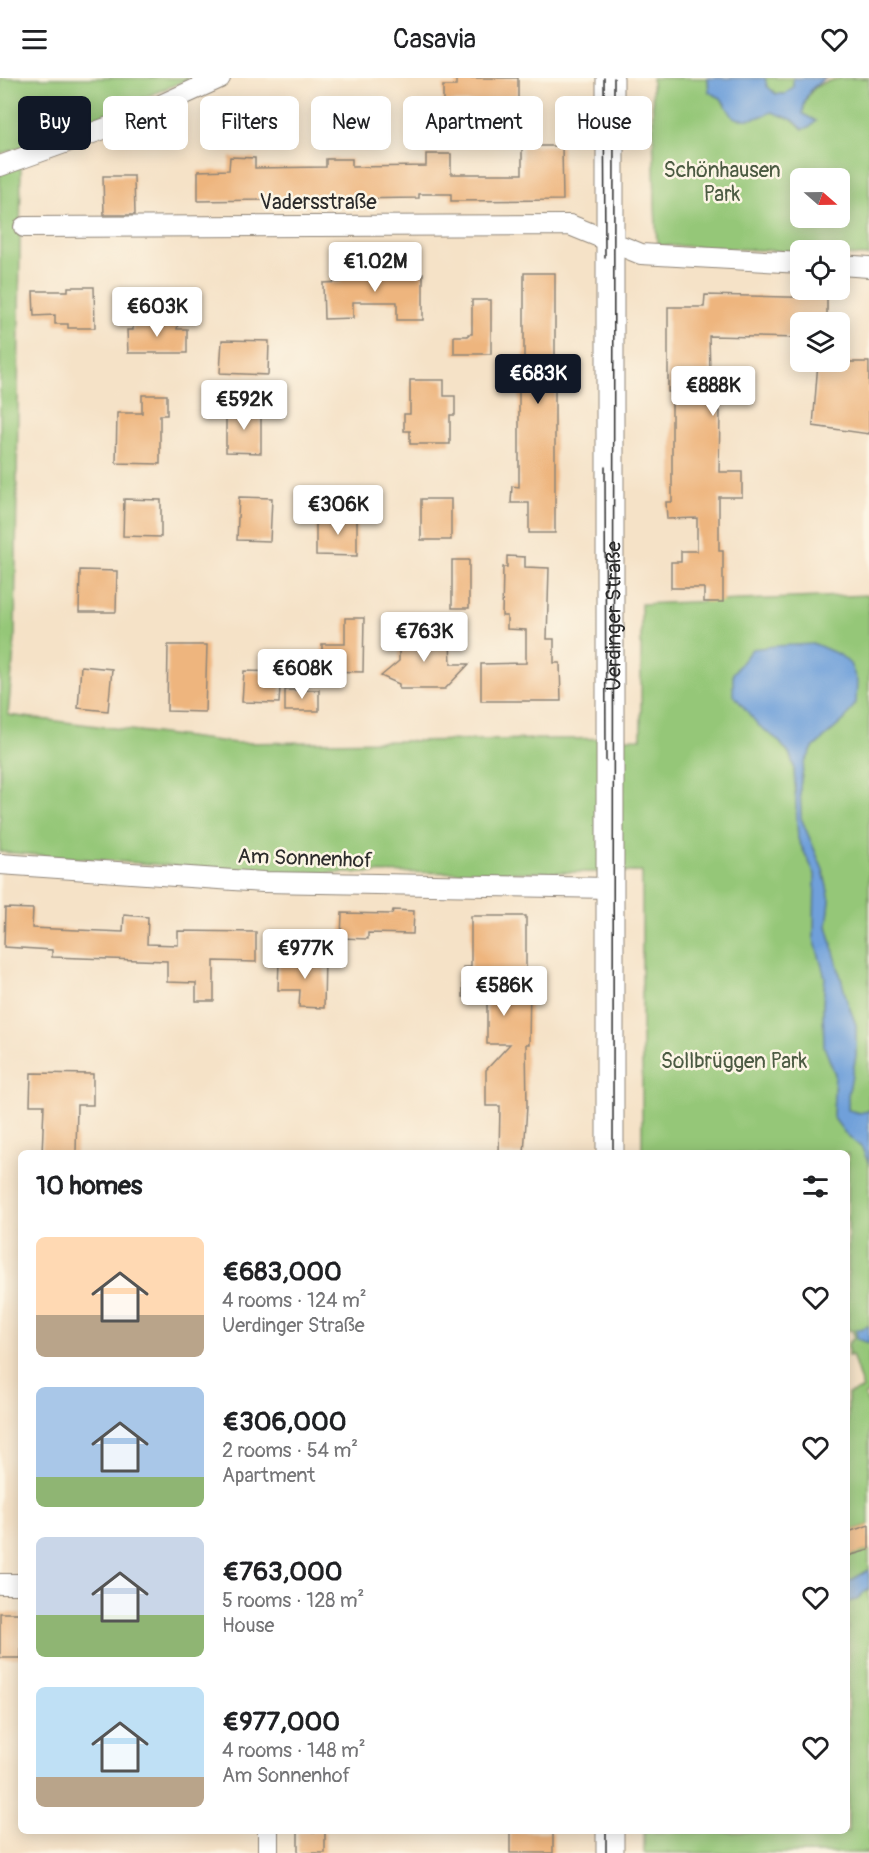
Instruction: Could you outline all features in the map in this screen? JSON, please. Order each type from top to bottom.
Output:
[{"type":"main road","name":"Uerdinger Straße","points":[[609,1150],[610,78]]},
{"type":"main road","points":[[610,1834],[610,1853]]},
{"type":"street","points":[[0,166],[126,121],[220,78]]},
{"type":"street","name":"Vadersstraße","points":[[24,227],[570,225],[641,254],[790,262]]},
{"type":"street","points":[[850,266],[869,267]]},
{"type":"street","name":"Am Sonnenhof","points":[[0,864],[263,882],[610,888]]},
{"type":"street","points":[[0,1584],[18,1584]]},
{"type":"street","points":[[268,1834],[268,1853]]},
{"type":"green space","points":[[0,78],[191,78],[148,96],[103,96],[103,115],[91,120],[91,96],[18,96],[18,148],[0,154]]},
{"type":"green space","name":"Schönhausen Park","points":[[652,78],[708,78],[709,92],[721,98],[725,106],[760,117],[771,111],[793,120],[803,129],[815,121],[803,114],[805,102],[816,87],[834,80],[869,78],[869,256],[850,255],[850,240],[790,240],[790,251],[657,245]]},
{"type":"green space","points":[[765,78],[793,78],[793,87],[786,94],[777,94],[766,86]]},
{"type":"green space","name":"Sollbrüggen Park","points":[[21,165],[15,639],[8,715],[236,743],[641,738],[641,604],[869,595],[869,1111],[859,1113],[848,1110],[848,1095],[856,1056],[856,1025],[847,1001],[827,926],[830,900],[823,870],[801,818],[800,786],[804,764],[813,748],[844,720],[758,725],[778,740],[790,755],[794,768],[798,839],[815,874],[814,938],[825,977],[824,1046],[835,1074],[833,1117],[845,1133],[862,1148],[869,1164],[869,1326],[856,1330],[857,1339],[869,1343],[869,1393],[865,1395],[869,1407],[869,1525],[850,1531],[850,1393],[863,1389],[852,1355],[850,1356],[850,1341],[854,1338],[853,1331],[850,1330],[850,1150],[642,1150],[642,872],[263,873],[0,852],[0,172]]},
{"type":"green space","points":[[869,1550],[869,1570],[850,1581],[850,1555]]},
{"type":"green space","points":[[869,1588],[869,1853],[644,1853],[644,1834],[850,1834],[850,1601]]},
{"type":"water","points":[[708,78],[765,78],[767,86],[776,94],[785,94],[793,87],[793,78],[826,78],[816,85],[806,97],[803,114],[816,121],[810,127],[803,129],[793,120],[772,112],[752,119],[733,117],[721,98],[709,92]]},
{"type":"water","points":[[815,644],[840,655],[850,664],[857,681],[856,703],[844,720],[813,748],[804,764],[800,786],[801,818],[823,870],[830,900],[827,926],[847,1001],[856,1025],[856,1056],[848,1095],[848,1110],[859,1113],[869,1111],[869,1164],[862,1148],[845,1133],[833,1117],[835,1074],[824,1046],[825,977],[814,938],[815,874],[798,839],[794,767],[790,755],[778,740],[758,725],[733,694],[733,673],[752,649]]},
{"type":"water","points":[[869,1326],[869,1343],[857,1339],[856,1330]]},
{"type":"water","points":[[869,1570],[869,1588],[856,1600],[850,1602],[850,1581]]},
{"type":"building","points":[[456,78],[518,78],[518,96],[443,96],[443,86],[456,86]]},
{"type":"building","points":[[543,146],[555,146],[555,150],[562,150],[563,200],[451,201],[451,194],[419,194],[419,198],[198,201],[198,171],[229,170],[230,157],[255,158],[255,168],[326,167],[326,159],[352,159],[352,167],[426,166],[426,154],[451,154],[451,174],[522,174],[522,150],[543,150]]},
{"type":"building","points":[[103,176],[134,176],[135,215],[104,215]]},
{"type":"building","points":[[340,272],[423,273],[423,320],[397,320],[397,302],[353,302],[353,318],[324,319],[323,283],[341,282]]},
{"type":"building","points":[[524,273],[555,273],[555,533],[529,533],[529,503],[511,503],[512,486],[519,487],[519,374],[524,374]]},
{"type":"building","points":[[68,287],[94,287],[95,328],[68,328],[68,324],[55,324],[55,315],[34,316],[33,291],[68,291]]},
{"type":"building","points":[[705,295],[827,300],[827,312],[790,312],[790,338],[709,336],[710,370],[714,371],[714,411],[720,411],[719,472],[742,472],[742,497],[719,497],[719,551],[723,551],[723,602],[704,602],[704,588],[671,588],[671,562],[681,562],[681,551],[697,551],[697,518],[667,519],[666,502],[672,502],[672,392],[668,392],[668,307],[704,307]]},
{"type":"building","points":[[472,300],[491,300],[491,354],[454,354],[454,336],[472,334]]},
{"type":"building","points":[[133,322],[178,322],[177,329],[187,329],[187,353],[128,353],[127,330],[133,330]]},
{"type":"building","points":[[222,340],[269,341],[268,375],[220,373]]},
{"type":"building","points":[[850,362],[869,362],[869,434],[813,426],[817,372],[850,372]]},
{"type":"building","points":[[410,380],[444,380],[444,396],[455,396],[455,415],[450,415],[450,444],[410,444],[410,431],[404,431],[404,414],[410,414]]},
{"type":"building","points":[[142,395],[167,395],[167,415],[160,415],[160,464],[116,463],[117,413],[142,413]]},
{"type":"building","points":[[226,409],[261,409],[261,453],[226,452]]},
{"type":"building","points":[[239,497],[272,498],[270,541],[237,540]]},
{"type":"building","points":[[124,499],[161,500],[161,537],[123,536]]},
{"type":"building","points":[[421,499],[451,499],[451,540],[421,540]]},
{"type":"building","points":[[335,514],[357,514],[357,556],[316,555],[316,522],[335,522]]},
{"type":"building","points":[[507,556],[525,557],[525,567],[549,568],[547,639],[554,639],[554,663],[560,663],[561,701],[481,701],[481,664],[526,663],[526,630],[507,629],[507,616],[502,616],[503,567],[507,567]]},
{"type":"building","points":[[452,560],[469,560],[469,608],[452,608]]},
{"type":"building","points":[[80,570],[117,571],[116,612],[79,612]]},
{"type":"building","points":[[345,618],[364,618],[363,672],[322,671],[322,644],[345,644]]},
{"type":"building","points":[[412,632],[438,632],[450,643],[451,664],[469,664],[445,689],[399,689],[399,684],[381,676],[399,661],[399,645]]},
{"type":"building","points":[[168,645],[207,645],[205,712],[167,711]]},
{"type":"building","points":[[81,666],[112,669],[108,711],[78,708]]},
{"type":"building","points":[[244,671],[281,672],[279,703],[242,702]]},
{"type":"building","points":[[285,690],[319,690],[319,711],[285,711]]},
{"type":"building","points":[[5,908],[33,909],[32,928],[123,932],[124,915],[148,917],[147,944],[178,945],[178,931],[256,932],[256,962],[214,961],[214,1001],[196,1001],[196,983],[167,982],[167,961],[52,957],[52,950],[4,947]]},
{"type":"building","points":[[393,910],[414,911],[413,934],[368,933],[368,939],[341,938],[342,913],[392,914]]},
{"type":"building","points":[[471,916],[526,916],[526,984],[530,984],[529,1044],[526,1044],[527,1106],[524,1150],[499,1150],[500,1106],[486,1106],[486,1070],[510,1044],[487,1044],[487,996],[463,997],[463,967],[471,967]]},
{"type":"building","points":[[301,956],[325,957],[324,1008],[299,1007],[300,990],[278,990],[279,961],[300,961]]},
{"type":"building","points":[[31,1073],[93,1074],[93,1105],[77,1105],[76,1150],[42,1150],[44,1105],[30,1105]]},
{"type":"building","points":[[869,1525],[869,1550],[850,1555],[850,1531]]},
{"type":"building","points":[[0,1613],[18,1613],[18,1658],[0,1658]]},
{"type":"building","points":[[298,1834],[325,1834],[325,1853],[298,1853]]},
{"type":"building","points":[[510,1834],[553,1834],[553,1853],[510,1853]]},
{"type":"tram line","points":[[604,78],[605,257]]},
{"type":"tram line","points":[[613,1150],[614,78]]},
{"type":"tram line","points":[[605,467],[606,761]]},
{"type":"tram line","points":[[606,1834],[606,1853]]}]
